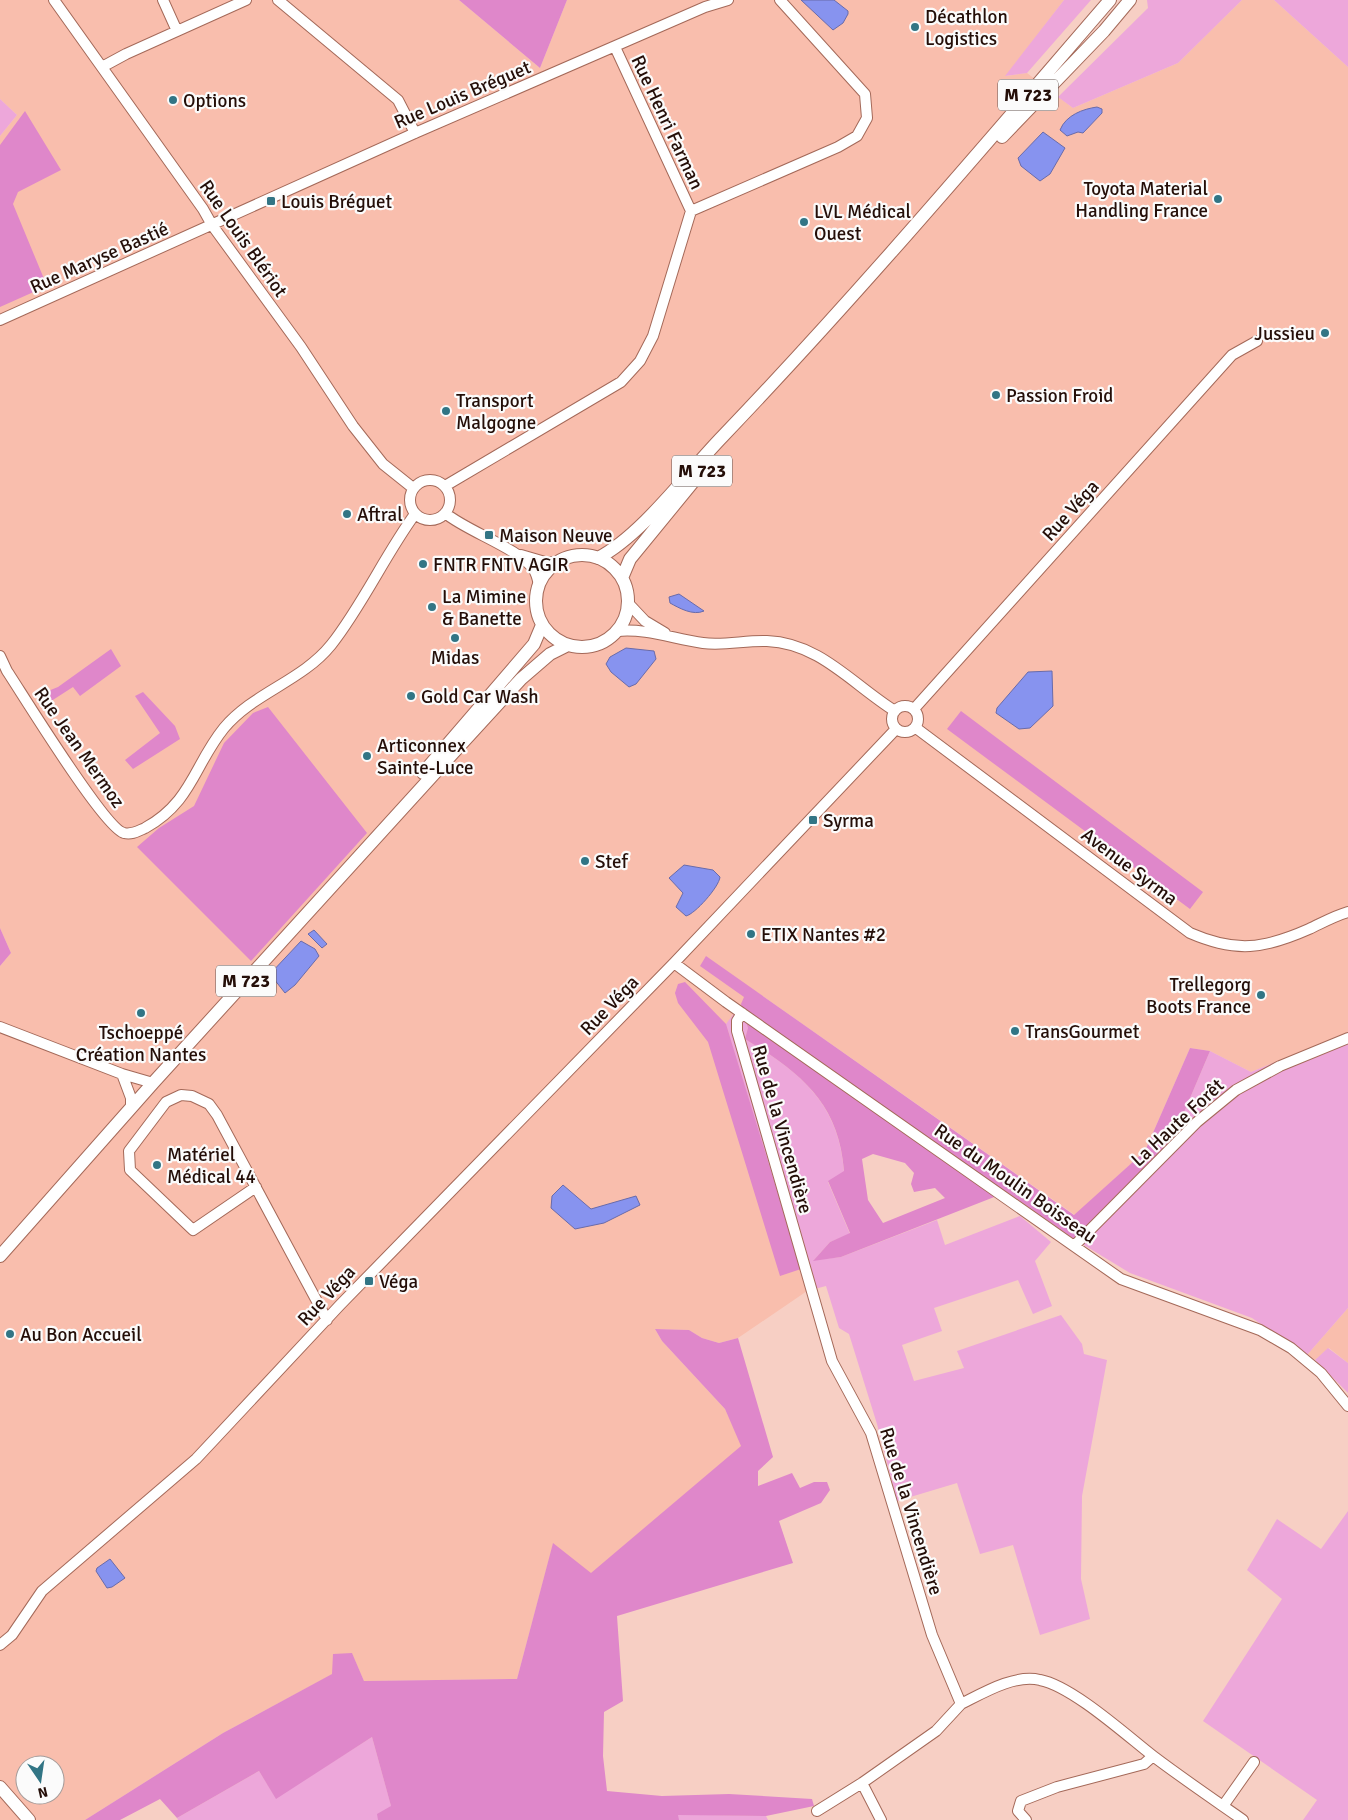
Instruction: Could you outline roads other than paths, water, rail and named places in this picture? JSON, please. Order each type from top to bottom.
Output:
[{"type":"main road","name":"M 723","points":[[598,558],[616,546],[650,514],[788,368],[947,191],[1110,0]]},
{"type":"main road","name":"M 723","points":[[947,191],[972,168],[1090,46],[1130,0]]},
{"type":"main road","name":"M 723","points":[[622,578],[630,559],[649,534],[788,368]]},
{"type":"main road","points":[[577,555],[598,558],[612,566],[622,578],[627,589],[628,603],[622,624],[617,631],[603,642],[592,646],[568,645],[551,635],[542,624],[537,605],[539,585],[545,573],[559,562],[577,555]]},
{"type":"main road","name":"M 723","points":[[339,878],[384,818],[534,644],[542,624]]},
{"type":"main road","name":"M 723","points":[[0,1256],[153,1083],[521,679],[550,654],[568,645]]},
{"type":"main road","points":[[0,1787],[28,1820]]},
{"type":"street","name":"Rue Louis Blériot","points":[[54,0],[212,225],[301,347],[353,426],[383,464],[413,488]]},
{"type":"street","points":[[163,0],[177,31]]},
{"type":"street","points":[[102,68],[246,0]]},
{"type":"street","points":[[278,0],[398,100],[414,133]]},
{"type":"street","name":"Rue Louis Bréguet","points":[[212,225],[414,133],[705,7],[728,0]]},
{"type":"street","points":[[445,486],[621,382],[640,360],[653,336],[691,211],[838,147],[856,136],[867,118],[865,94],[780,0]]},
{"type":"street","name":"Rue Henri Farman","points":[[615,47],[691,211]]},
{"type":"street","name":"Rue Maryse Bastié","points":[[0,320],[212,225]]},
{"type":"street","name":"Rue Véga","points":[[914,709],[1232,355],[1257,341]]},
{"type":"street","points":[[428,480],[434,480],[445,486],[450,497],[445,513],[430,520],[415,514],[410,504],[413,488],[422,481],[428,480]]},
{"type":"street","points":[[445,513],[458,524],[509,550],[536,560],[559,562]]},
{"type":"street","name":"Rue Jean Mermoz","points":[[0,659],[94,800],[117,831],[125,834],[135,833],[158,821],[179,801],[191,785],[211,746],[225,727],[248,705],[291,678],[330,645],[415,514]]},
{"type":"street","points":[[509,550],[532,567],[539,585]]},
{"type":"street","points":[[628,603],[645,621],[672,638]]},
{"type":"street","points":[[617,631],[637,629],[672,638],[711,644],[767,641],[804,648],[827,660],[895,711]]},
{"type":"street","points":[[906,706],[914,709],[919,720],[916,728],[908,733],[896,729],[892,718],[895,711],[906,706]]},
{"type":"street","name":"Avenue Syrma","points":[[916,728],[1190,933],[1230,946],[1260,946],[1278,942],[1348,912]]},
{"type":"street","name":"Rue Véga","points":[[0,1646],[12,1635],[42,1591],[196,1459],[327,1320],[677,960],[896,729]]},
{"type":"street","name":"Rue du Moulin Boisseau","points":[[677,960],[742,1013],[1121,1279],[1260,1330],[1291,1348],[1321,1373],[1348,1406]]},
{"type":"street","name":"Rue de la Vincendière","points":[[742,1013],[737,1021],[737,1031],[832,1361],[871,1433],[932,1634],[961,1704]]},
{"type":"street","points":[[0,1027],[122,1074],[153,1083]]},
{"type":"street","name":"La Haute Forêt","points":[[1075,1246],[1197,1122],[1236,1090],[1280,1066],[1348,1038]]},
{"type":"street","points":[[122,1074],[131,1098],[131,1108]]},
{"type":"street","points":[[256,1187],[193,1230],[130,1170],[129,1151],[166,1102],[180,1095],[192,1096],[209,1104],[217,1115],[256,1187],[327,1320]]},
{"type":"street","points":[[817,1811],[862,1783],[936,1731],[961,1704],[988,1690],[1024,1678],[1040,1680],[1062,1690],[1102,1715],[1153,1756],[1243,1820]]},
{"type":"street","points":[[1026,1820],[1018,1811],[1022,1801],[1057,1786],[1144,1764],[1153,1756]]},
{"type":"street","points":[[1223,1806],[1254,1762]]},
{"type":"street","points":[[862,1783],[881,1820]]},
{"type":"water","points":[[801,0],[834,0],[848,11],[848,14],[843,23],[833,30]]},
{"type":"water","points":[[1097,107],[1102,109],[1102,113],[1083,133],[1078,132],[1067,136],[1060,130],[1066,120],[1086,109]]},
{"type":"water","points":[[1043,132],[1065,148],[1050,174],[1040,181],[1021,166],[1018,158]]},
{"type":"water","points":[[679,594],[704,611],[695,613],[670,603],[669,597]]},
{"type":"water","points":[[626,648],[654,651],[656,659],[636,684],[629,687],[611,672],[606,664],[610,657]]},
{"type":"water","points":[[1052,671],[1053,706],[1030,728],[1019,729],[996,713],[997,708],[1028,672]]},
{"type":"water","points":[[684,865],[713,870],[720,877],[716,887],[706,900],[686,916],[676,907],[683,893],[669,878]]},
{"type":"water","points":[[314,930],[327,944],[322,948],[308,934]]},
{"type":"water","points":[[301,941],[315,949],[319,956],[295,985],[285,993],[270,974]]},
{"type":"water","points":[[563,1185],[591,1209],[636,1196],[640,1205],[604,1223],[575,1229],[551,1208],[552,1196]]},
{"type":"water","points":[[110,1559],[125,1578],[112,1587],[107,1588],[96,1571],[97,1568]]},
{"type":"place","name":"Décathlon Logistics","points":[[915,27]]},
{"type":"place","name":"Options","points":[[173,100]]},
{"type":"place","name":"Toyota Material Handling France","points":[[1218,199]]},
{"type":"place","name":"Louis Bréguet","points":[[271,201]]},
{"type":"place","name":"LVL Médical Ouest","points":[[804,222]]},
{"type":"place","name":"Jussieu","points":[[1325,333]]},
{"type":"place","name":"Passion Froid","points":[[996,395]]},
{"type":"place","name":"Transport Malgogne","points":[[446,411]]},
{"type":"place","name":"Aftral","points":[[347,514]]},
{"type":"place","name":"Maison Neuve","points":[[489,535]]},
{"type":"place","name":"FNTR FNTV AGIR","points":[[423,564]]},
{"type":"place","name":"La Mimine & Banette","points":[[432,607]]},
{"type":"place","name":"Midas","points":[[455,638]]},
{"type":"place","name":"Gold Car Wash","points":[[411,696]]},
{"type":"place","name":"Articonnex Sainte-Luce","points":[[367,756]]},
{"type":"place","name":"Syrma","points":[[813,820]]},
{"type":"place","name":"Stef","points":[[585,861]]},
{"type":"place","name":"ETIX Nantes #2","points":[[751,934]]},
{"type":"place","name":"Trellegorg Boots France","points":[[1261,995]]},
{"type":"place","name":"Tschoeppé Création Nantes","points":[[141,1013]]},
{"type":"place","name":"TransGourmet","points":[[1015,1031]]},
{"type":"place","name":"Matériel Médical 44","points":[[157,1165]]},
{"type":"place","name":"Véga","points":[[369,1281]]},
{"type":"place","name":"Au Bon Accueil","points":[[10,1334]]}]
